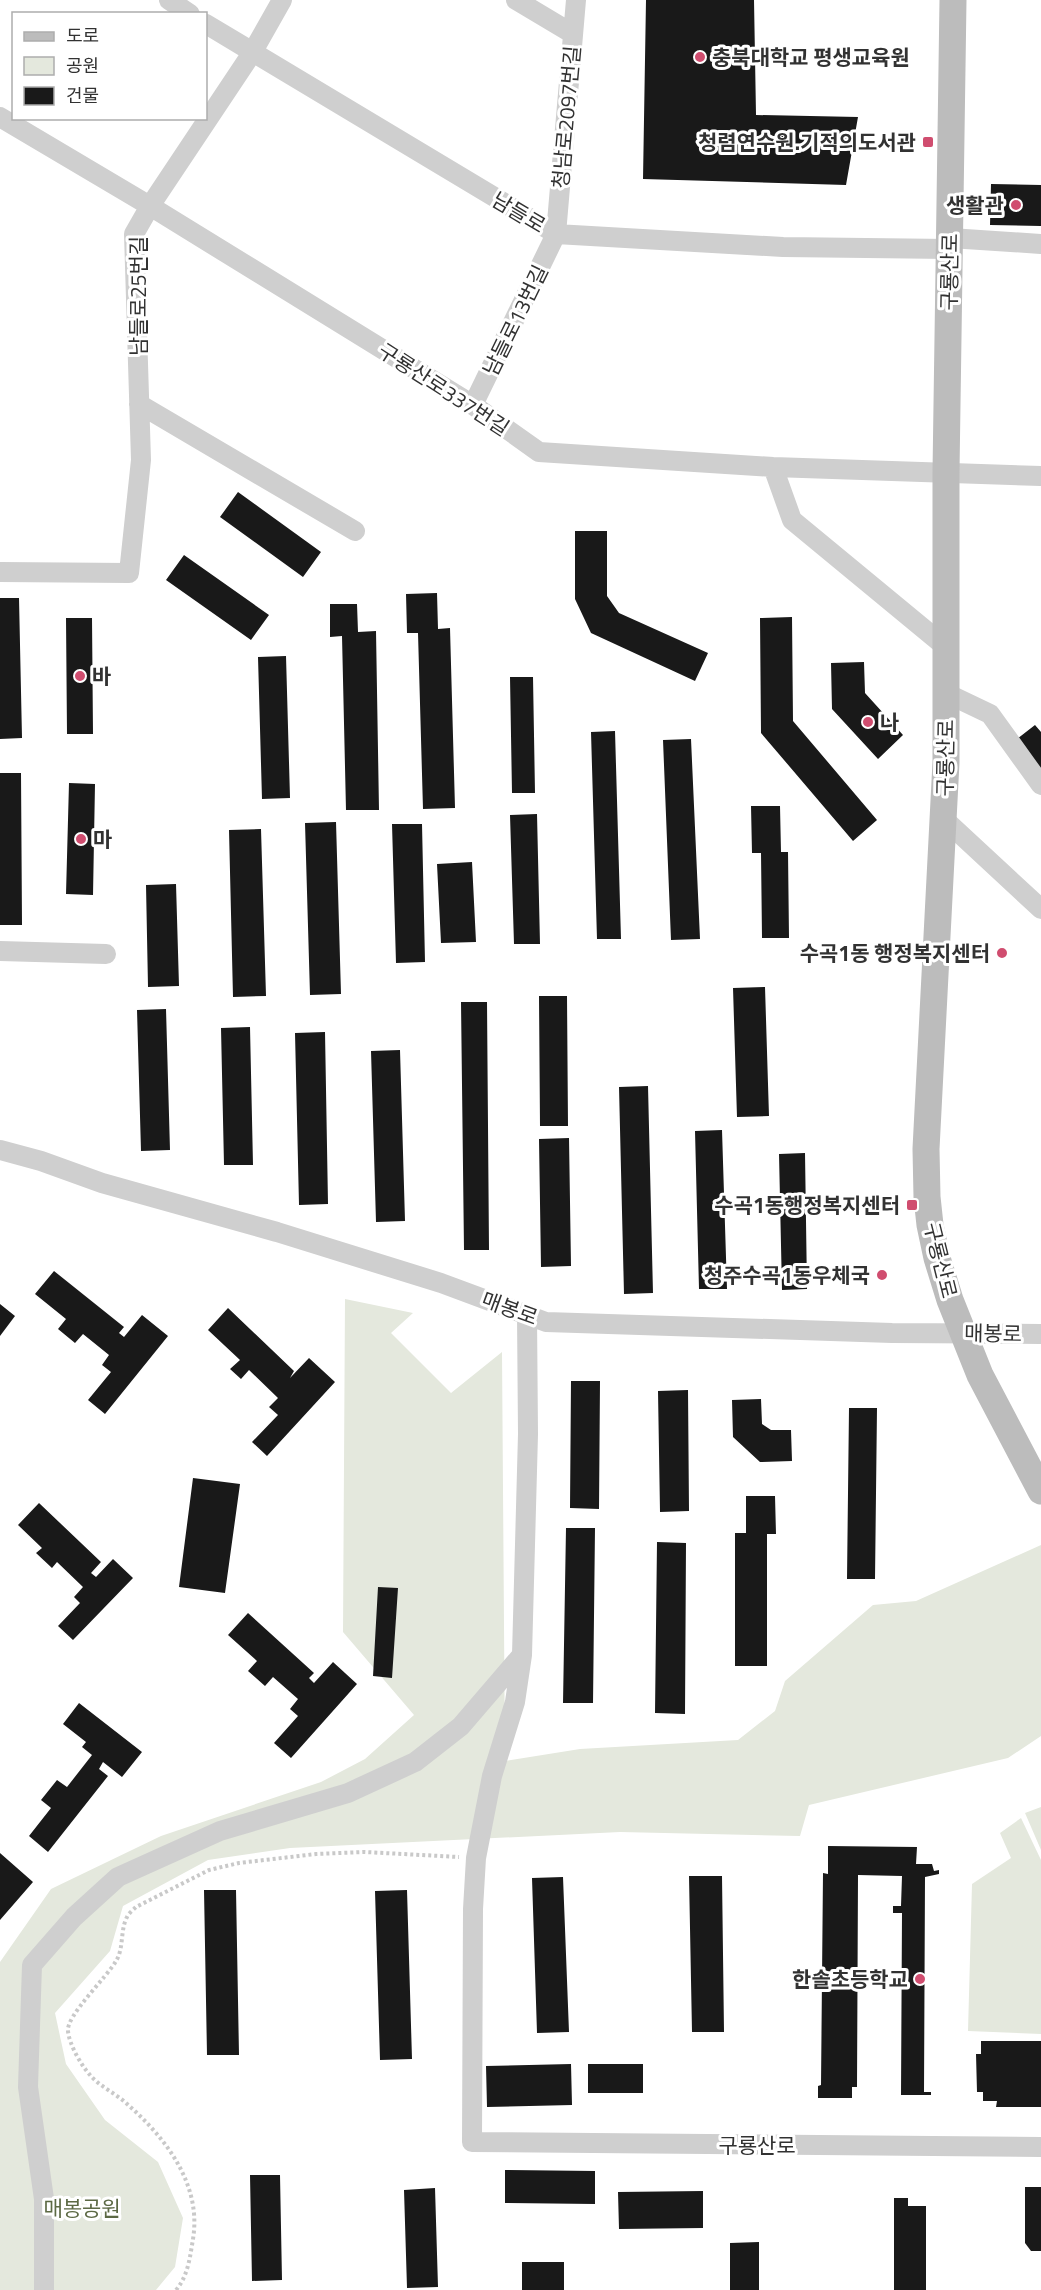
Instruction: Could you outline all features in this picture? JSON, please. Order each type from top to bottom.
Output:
[{"type":"street","points":[[169,0],[187,12]]},
{"type":"street","name":"남들로25번길","points":[[0,572],[129,573],[141,460],[134,234],[150,206],[252,53],[282,0]]},
{"type":"street","points":[[516,0],[573,34]]},
{"type":"street","name":"청남로2097번길","points":[[556,234],[576,0]]},
{"type":"street","name":"구룡산로","points":[[953,0],[946,472],[947,648],[944,819],[926,1149],[927,1197],[936,1258],[950,1300],[980,1375],[1041,1491]]},
{"type":"street","name":"남들로","points":[[207,25],[556,234],[783,247],[1041,244]]},
{"type":"street","name":"구룡산로337번길","points":[[0,117],[150,206],[473,405],[539,452],[773,467],[1041,476]]},
{"type":"street","name":"남들로13번길","points":[[473,405],[556,234]]},
{"type":"street","points":[[139,404],[355,531]]},
{"type":"street","points":[[773,467],[792,520],[947,648]]},
{"type":"street","points":[[946,693],[990,714],[1041,785]]},
{"type":"street","points":[[944,819],[1041,909]]},
{"type":"street","points":[[0,951],[105,954]]},
{"type":"street","name":"매봉로","points":[[0,1150],[41,1161],[102,1183],[277,1232],[441,1283],[546,1322],[892,1333],[1041,1334]]},
{"type":"street","points":[[476,1858],[492,1776],[515,1702],[522,1655],[528,1434],[527,1315]]},
{"type":"street","points":[[44,2290],[44,2199],[28,2087],[32,1965],[74,1917],[118,1877],[220,1831],[348,1793],[415,1762],[461,1726],[522,1655]]},
{"type":"street","name":"구룡산로","points":[[476,1858],[473,1909],[472,2142],[1041,2147]]},
{"type":"path","points":[[176,2290],[183,2282],[195,2229],[194,2202],[184,2174],[171,2150],[153,2127],[90,2075],[76,2052],[68,2030],[71,2016],[117,1960],[127,1917],[136,1907],[209,1870],[239,1863],[316,1854],[365,1852],[476,1858]]},
{"type":"green space","name":"매봉공원","points":[[345,1299],[413,1313],[391,1333],[451,1393],[502,1352],[505,1761],[580,1749],[738,1740],[775,1711],[785,1681],[873,1605],[916,1601],[1041,1545],[1041,1736],[1008,1758],[809,1805],[800,1836],[620,1832],[290,1848],[208,1860],[123,1906],[110,1951],[55,2013],[66,2064],[105,2120],[158,2162],[183,2218],[175,2267],[156,2290],[0,2290],[0,1962],[51,1889],[161,1836],[321,1782],[365,1759],[414,1715],[343,1632]]},
{"type":"green space","points":[[1041,1807],[1041,1850],[1025,1813]]},
{"type":"green space","points":[[1021,1818],[1041,1860],[1041,2034],[968,2031],[972,1884],[1011,1858],[1000,1833]]},
{"type":"building","name":"충북대학교 평생교육원","points":[[646,0],[754,0],[756,115],[858,117],[846,185],[643,179]]},
{"type":"building","name":"생활관","points":[[991,184],[1041,185],[1041,226],[990,225]]},
{"type":"building","points":[[238,492],[321,552],[303,577],[220,517]]},
{"type":"building","points":[[575,531],[607,531],[607,596],[619,613],[708,653],[695,681],[591,633],[575,599]]},
{"type":"building","points":[[184,555],[269,615],[251,640],[166,580]]},
{"type":"building","points":[[437,593],[438,629],[450,628],[455,808],[423,809],[418,633],[407,633],[406,594]]},
{"type":"building","points":[[0,598],[19,598],[22,738],[0,739]]},
{"type":"building","points":[[330,604],[357,604],[358,632],[376,631],[379,810],[346,810],[342,636],[330,637]]},
{"type":"building","points":[[792,617],[793,721],[877,820],[853,841],[761,733],[760,618]]},
{"type":"building","name":"바","points":[[66,618],[92,618],[93,734],[67,734]]},
{"type":"building","points":[[286,656],[290,798],[262,799],[258,657]]},
{"type":"building","name":"나","points":[[864,662],[865,693],[903,735],[878,759],[832,709],[831,663]]},
{"type":"building","points":[[510,677],[533,677],[535,793],[512,793]]},
{"type":"building","points":[[1035,725],[1041,732],[1041,778],[1013,742]]},
{"type":"building","points":[[615,731],[621,939],[597,939],[591,732]]},
{"type":"building","points":[[691,739],[700,939],[671,940],[663,740]]},
{"type":"building","points":[[0,773],[21,773],[22,925],[0,925]]},
{"type":"building","name":"마","points":[[69,783],[95,784],[93,895],[66,894]]},
{"type":"building","points":[[751,806],[780,806],[781,852],[788,852],[789,938],[762,938],[761,853],[752,853]]},
{"type":"building","points":[[537,814],[540,944],[514,944],[510,815]]},
{"type":"building","points":[[336,822],[341,994],[310,995],[305,823]]},
{"type":"building","points":[[392,824],[422,824],[425,962],[396,963]]},
{"type":"building","points":[[261,829],[266,996],[233,997],[229,830]]},
{"type":"building","points":[[472,862],[476,942],[441,943],[437,864]]},
{"type":"building","points":[[176,884],[179,986],[148,987],[146,885]]},
{"type":"building","points":[[765,987],[769,1116],[737,1117],[733,988]]},
{"type":"building","points":[[539,996],[567,996],[568,1126],[540,1126]]},
{"type":"building","points":[[461,1002],[487,1002],[489,1250],[464,1250]]},
{"type":"building","points":[[166,1009],[170,1150],[141,1151],[137,1010]]},
{"type":"building","points":[[250,1027],[253,1165],[224,1165],[221,1028]]},
{"type":"building","points":[[325,1032],[328,1204],[299,1205],[295,1033]]},
{"type":"building","points":[[400,1050],[405,1221],[376,1222],[371,1051]]},
{"type":"building","points":[[648,1086],[653,1293],[624,1294],[619,1087]]},
{"type":"building","points":[[722,1130],[727,1289],[699,1289],[695,1131]]},
{"type":"building","points":[[569,1138],[571,1266],[541,1267],[539,1139]]},
{"type":"building","points":[[805,1153],[807,1289],[782,1290],[779,1154]]},
{"type":"building","points":[[54,1271],[124,1327],[119,1333],[124,1337],[142,1315],[168,1336],[105,1414],[88,1400],[111,1372],[102,1365],[109,1355],[83,1334],[75,1343],[58,1329],[66,1319],[35,1294]]},
{"type":"building","points":[[0,1304],[15,1316],[0,1336]]},
{"type":"building","points":[[228,1308],[294,1371],[290,1378],[309,1358],[335,1382],[267,1456],[252,1442],[278,1415],[269,1407],[278,1398],[249,1370],[241,1379],[230,1369],[240,1360],[208,1330]]},
{"type":"building","points":[[571,1381],[600,1381],[599,1509],[570,1508]]},
{"type":"building","points":[[688,1390],[689,1511],[660,1512],[658,1391]]},
{"type":"building","points":[[761,1399],[762,1424],[771,1430],[791,1430],[792,1461],[760,1462],[733,1437],[732,1400]]},
{"type":"building","points":[[849,1408],[877,1408],[875,1579],[847,1579]]},
{"type":"building","points":[[193,1478],[240,1484],[225,1593],[179,1587]]},
{"type":"building","points":[[746,1496],[775,1496],[776,1534],[767,1534],[767,1666],[735,1666],[735,1533],[746,1533]]},
{"type":"building","points":[[39,1503],[101,1562],[91,1573],[96,1577],[113,1559],[133,1578],[73,1640],[58,1626],[80,1603],[74,1597],[83,1587],[57,1562],[52,1568],[36,1553],[42,1548],[18,1525]]},
{"type":"building","points":[[566,1528],[595,1528],[593,1703],[563,1703]]},
{"type":"building","points":[[657,1542],[686,1543],[685,1714],[655,1713]]},
{"type":"building","points":[[378,1587],[398,1588],[392,1678],[373,1676]]},
{"type":"building","points":[[248,1613],[314,1673],[309,1678],[314,1683],[333,1662],[357,1684],[291,1758],[274,1743],[298,1716],[290,1709],[298,1699],[273,1677],[265,1686],[248,1671],[257,1661],[228,1635]]},
{"type":"building","points":[[79,1703],[142,1752],[122,1777],[103,1762],[99,1769],[108,1776],[48,1852],[29,1836],[51,1808],[41,1800],[57,1780],[67,1787],[92,1755],[82,1747],[86,1742],[63,1724]]},
{"type":"building","points":[[828,1846],[917,1847],[916,1864],[932,1864],[934,1871],[939,1870],[939,1874],[925,1877],[924,2092],[931,2092],[931,2095],[901,2095],[902,1913],[893,1913],[893,1906],[901,1906],[902,1876],[858,1875],[857,2087],[852,2087],[852,2098],[818,2098],[818,2086],[821,2085],[823,1873],[828,1874]]},
{"type":"building","points":[[0,1853],[33,1882],[0,1920]]},
{"type":"building","points":[[689,1876],[722,1876],[724,2032],[692,2032]]},
{"type":"building","points":[[563,1877],[569,2032],[537,2033],[532,1878]]},
{"type":"building","points":[[204,1890],[236,1890],[239,2055],[207,2055]]},
{"type":"building","points":[[407,1890],[412,2059],[380,2060],[375,1891]]},
{"type":"building","points":[[981,2041],[1041,2041],[1041,2107],[996,2107],[997,2101],[983,2101],[983,2092],[977,2092],[976,2054],[981,2054]]},
{"type":"building","points":[[571,2064],[572,2105],[487,2107],[486,2066]]},
{"type":"building","points":[[588,2064],[643,2064],[643,2093],[588,2093]]},
{"type":"building","points":[[505,2170],[595,2171],[595,2204],[505,2203]]},
{"type":"building","points":[[250,2175],[280,2175],[282,2280],[252,2281]]},
{"type":"building","points":[[1025,2187],[1041,2187],[1041,2251],[1031,2251],[1025,2243]]},
{"type":"building","points":[[435,2188],[438,2287],[407,2288],[404,2190]]},
{"type":"building","points":[[703,2191],[703,2228],[619,2229],[618,2192]]},
{"type":"building","points":[[894,2198],[908,2198],[908,2206],[926,2206],[926,2290],[894,2290]]},
{"type":"building","points":[[759,2242],[759,2290],[730,2290],[730,2243]]},
{"type":"building","points":[[522,2262],[564,2262],[564,2290],[522,2290]]},
{"type":"place","name":"충북대학교 평생교육원","points":[[700,57]]},
{"type":"place","name":"청렴연수원.기적의도서관","points":[[928,142]]},
{"type":"place","name":"생활관","points":[[1016,205]]},
{"type":"place","name":"바","points":[[80,676]]},
{"type":"place","name":"나","points":[[868,722]]},
{"type":"place","name":"마","points":[[81,839]]},
{"type":"place","name":"수곡1동 행정복지센터","points":[[1002,953]]},
{"type":"place","name":"수곡1동행정복지센터","points":[[912,1205]]},
{"type":"place","name":"청주수곡1동우체국","points":[[882,1275]]},
{"type":"place","name":"한솔초등학교","points":[[920,1979]]}]
